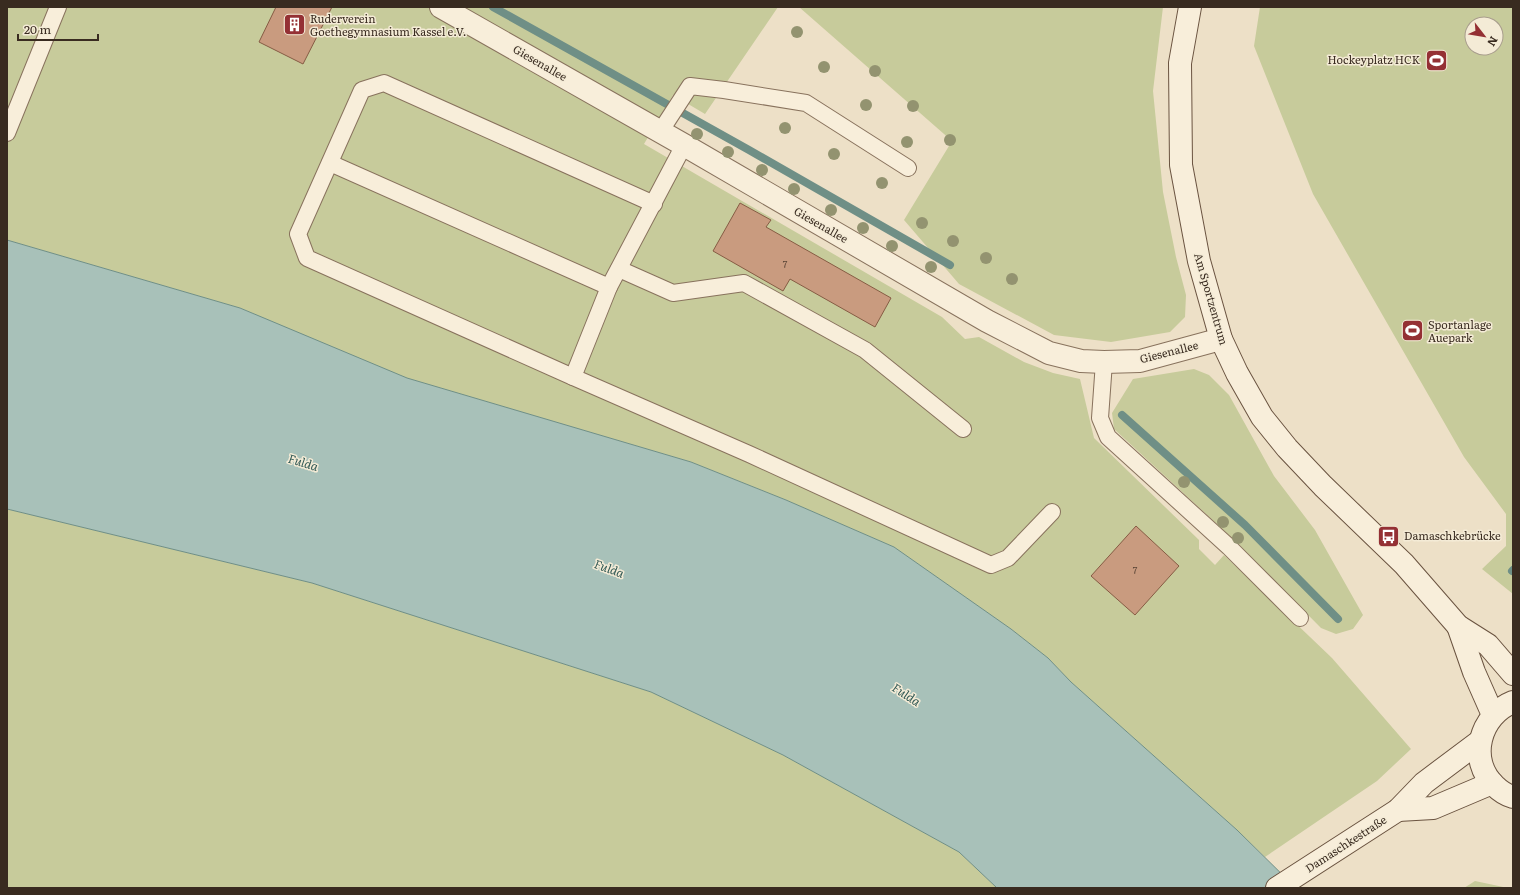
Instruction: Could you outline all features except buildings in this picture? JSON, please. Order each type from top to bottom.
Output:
[{"type":"street","name":"Giesenallee","points":[[441,7],[665,125],[684,146],[987,321],[1049,353],[1081,360],[1104,362],[1140,361],[1221,339]]},
{"type":"street","name":"Am Sportzentrum","points":[[1190,7],[1180,63],[1181,165],[1199,261],[1221,339],[1237,373],[1262,417],[1287,448],[1323,486],[1404,564],[1458,626],[1488,645],[1513,674]]},
{"type":"street","name":"Am Sportzentrum","points":[[1458,626],[1474,672],[1493,715]]},
{"type":"street","points":[[1513,702],[1500,709],[1493,715],[1485,727],[1480,742],[1484,771],[1492,783],[1500,790],[1513,797]]},
{"type":"street","name":"Damaschkestraße","points":[[1286,883],[1398,810],[1424,783],[1480,742]]},
{"type":"street","name":"Damaschkestraße","points":[[1398,810],[1433,808],[1492,783]]},
{"type":"lane","points":[[7,133],[58,7]]},
{"type":"lane","points":[[654,204],[384,83],[362,90],[298,234],[307,258],[573,378],[749,454],[991,565],[1008,558],[1052,512]]},
{"type":"lane","points":[[665,125],[690,86],[806,103],[908,168]]},
{"type":"lane","points":[[573,378],[609,287],[684,146]]},
{"type":"lane","points":[[330,163],[609,287]]},
{"type":"lane","points":[[619,269],[673,293],[744,283],[865,350],[963,429]]},
{"type":"lane","points":[[1104,362],[1100,418],[1108,437],[1229,547],[1300,618]]},
{"type":"green space","points":[[7,7],[778,7],[705,114],[673,95],[644,144],[942,317],[965,339],[979,337],[1024,362],[1053,373],[1080,379],[1094,438],[1199,540],[1199,549],[1215,565],[1224,555],[1332,658],[1411,749],[1377,781],[1265,857],[1237,830],[1071,682],[1048,658],[1011,629],[894,547],[786,500],[691,462],[406,378],[240,308],[7,240]]},
{"type":"green space","points":[[799,7],[1163,7],[1153,91],[1163,192],[1176,257],[1186,295],[1185,317],[1170,332],[1111,342],[1054,335],[959,284],[904,220],[952,141]]},
{"type":"green space","points":[[1260,7],[1513,7],[1513,594],[1482,569],[1506,546],[1506,514],[1464,457],[1313,194],[1254,46]]},
{"type":"green space","points":[[1194,369],[1209,375],[1229,395],[1274,476],[1315,530],[1363,615],[1353,629],[1336,634],[1321,628],[1232,538],[1114,429],[1112,413],[1133,379]]},
{"type":"green space","points":[[7,509],[312,583],[651,692],[783,755],[959,852],[997,888],[7,888]]},
{"type":"green space","points":[[1475,881],[1508,888],[1464,888]]},
{"type":"water","name":"Fulda","points":[[7,240],[240,308],[407,378],[691,462],[786,500],[894,547],[1011,629],[1048,658],[1071,682],[1237,830],[1296,888],[997,888],[959,852],[783,755],[651,692],[312,583],[7,509]]},
{"type":"waterway","points":[[493,7],[749,150],[950,265]]},
{"type":"waterway","points":[[1122,415],[1245,525],[1338,619]]},
{"type":"place","name":"Ruderverein Goethegymnasium Kassel e.V.","points":[[295,25]]},
{"type":"place","name":"Hockeyplatz HCK","points":[[1436,60]]},
{"type":"place","name":"Sportanlage Auepark","points":[[1413,331]]},
{"type":"place","name":"Damaschkebrücke","points":[[1388,536]]}]
